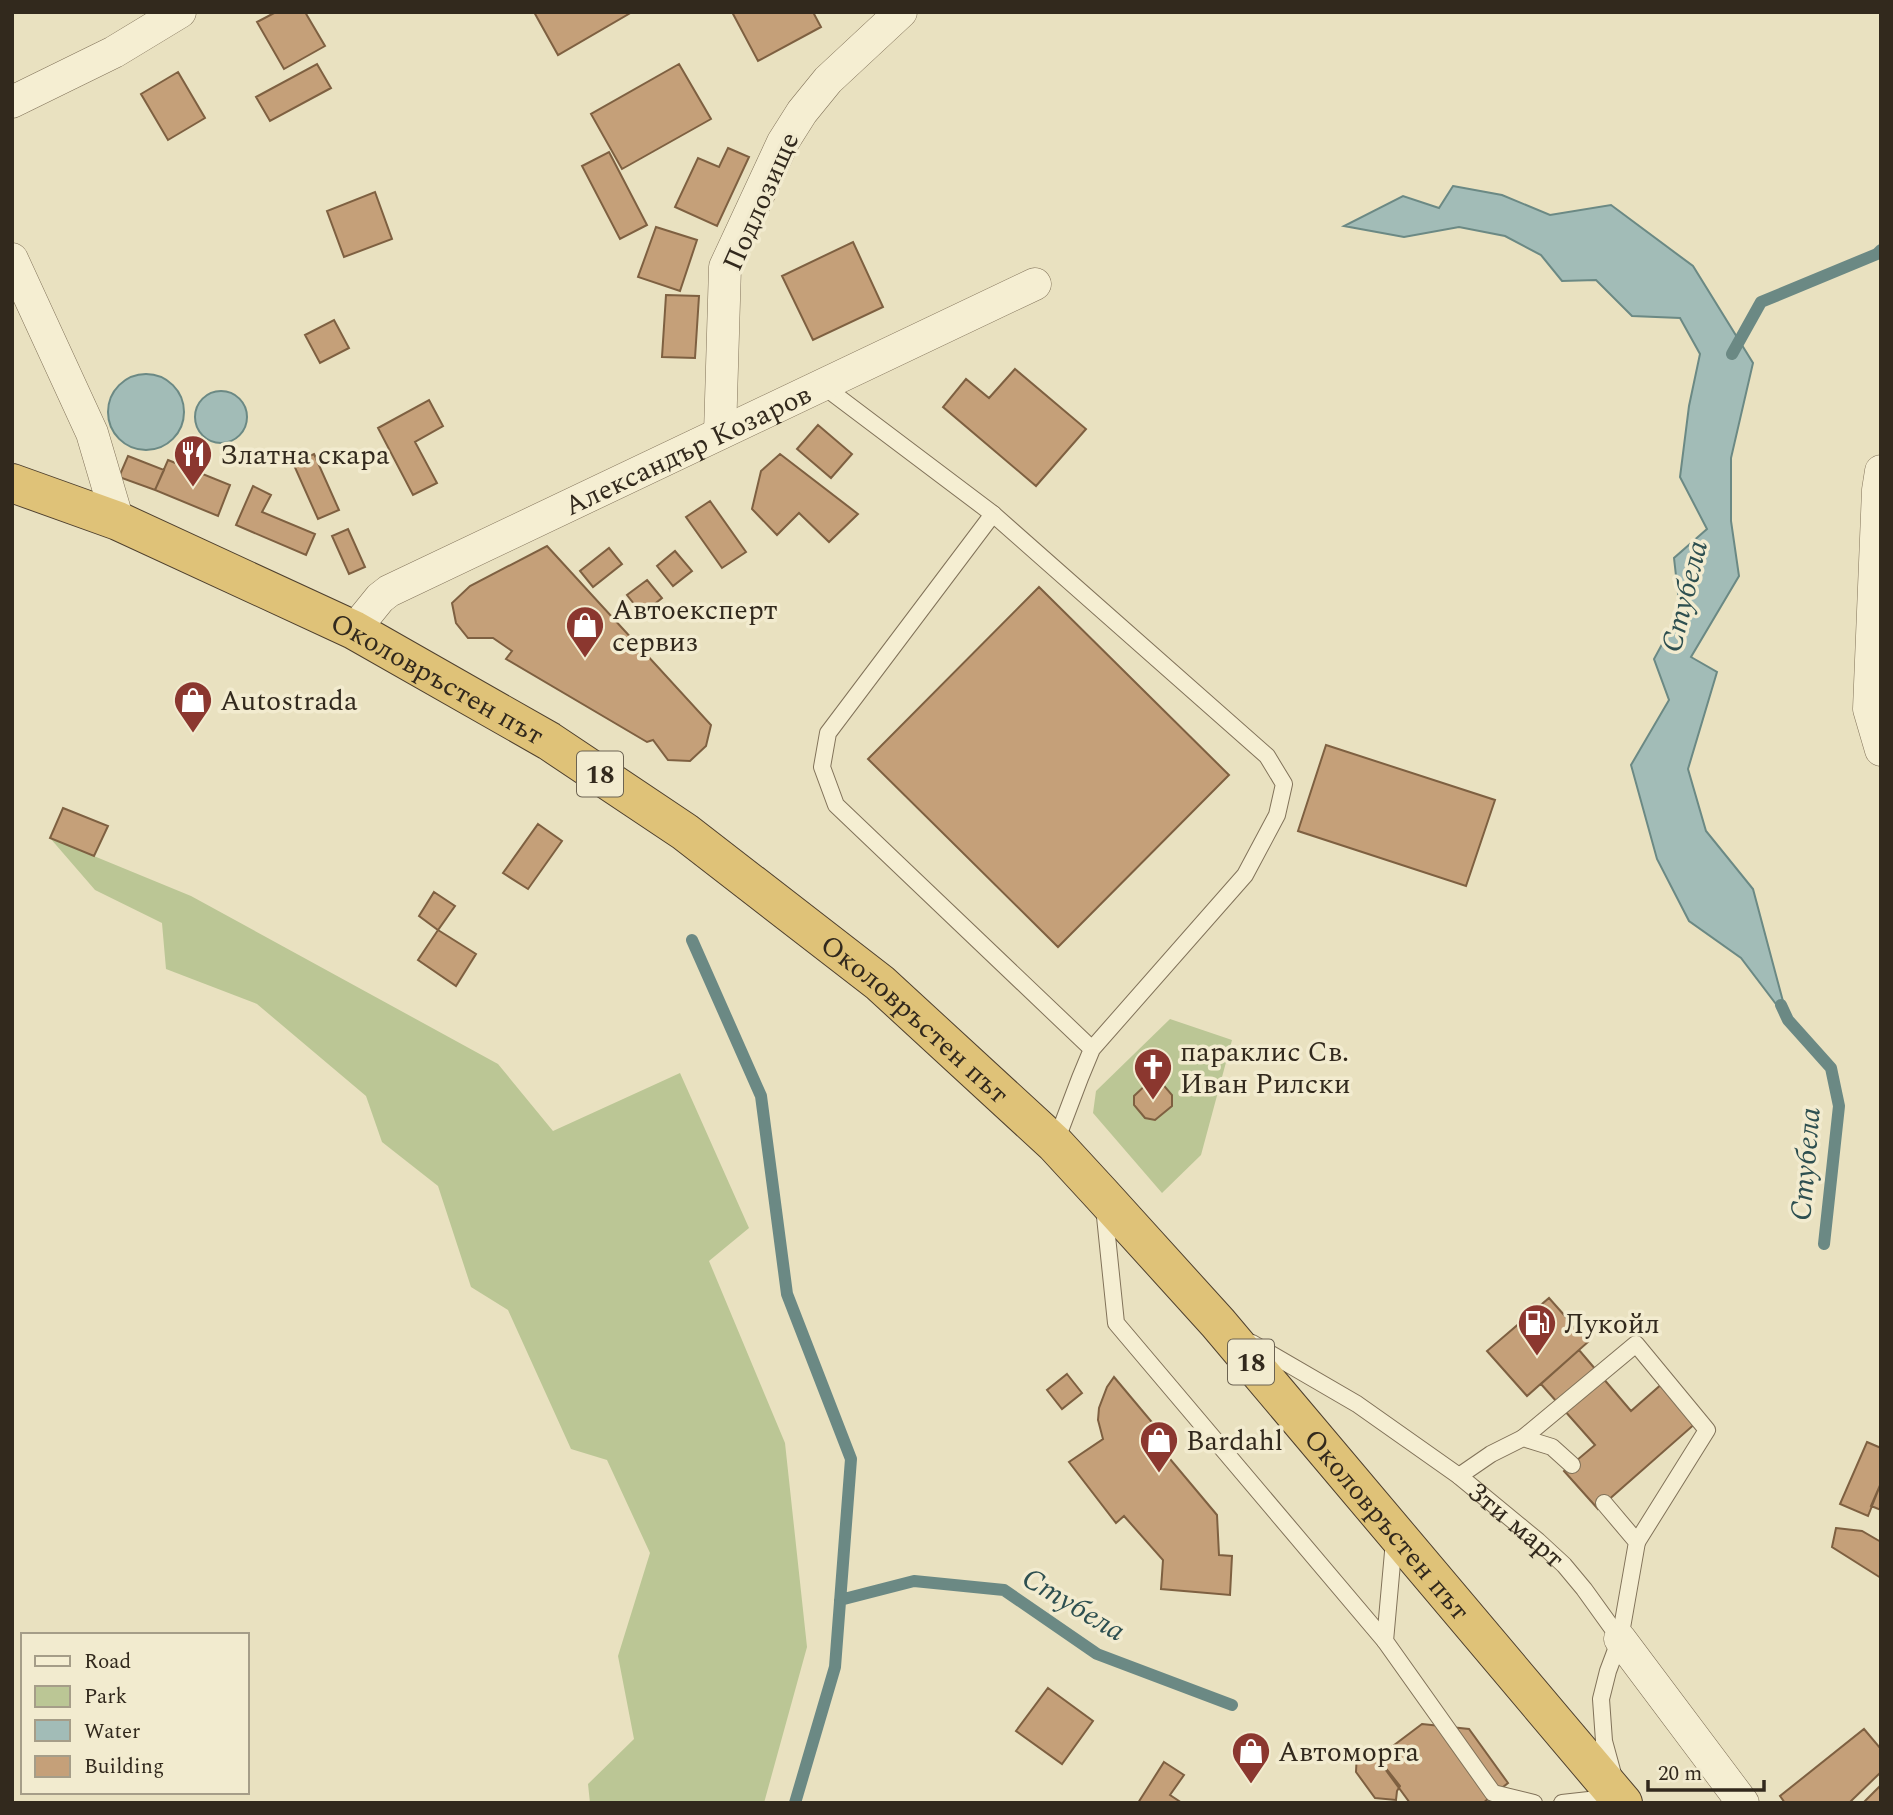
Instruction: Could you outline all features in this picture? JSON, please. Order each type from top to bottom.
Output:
[{"type":"highway","name":"Околовръстен път","points":[[12,483],[118,521],[354,630],[550,741],[685,832],[880,983],[1055,1144],[1102,1195],[1218,1323],[1621,1800]]},
{"type":"street","points":[[12,102],[114,52],[180,12]]},
{"type":"street","name":"Подлозище","points":[[720,433],[725,267],[783,142],[802,112],[828,80],[901,12]]},
{"type":"street","points":[[12,259],[92,433],[118,521]]},
{"type":"street","name":"Александър Козаров","points":[[354,630],[380,598],[389,592],[1035,284]]},
{"type":"street","points":[[1881,471],[1877,503],[1869,709],[1881,750]]},
{"type":"street","name":"3ти март","points":[[1620,1639],[1743,1803]]},
{"type":"lane","points":[[822,385],[993,514],[1267,756],[1284,784],[1277,815],[1245,875],[1092,1049],[1055,1144]]},
{"type":"lane","points":[[993,514],[828,733],[822,767],[836,805],[1092,1049]]},
{"type":"lane","points":[[1102,1195],[1116,1323],[1385,1641],[1493,1793],[1534,1803]]},
{"type":"lane","name":"3ти март","points":[[1218,1323],[1357,1404],[1459,1476],[1564,1565],[1620,1639]]},
{"type":"lane","points":[[1459,1476],[1491,1454],[1522,1438],[1636,1344],[1707,1430],[1637,1542],[1620,1639],[1601,1699],[1604,1741],[1621,1800],[1562,1803]]},
{"type":"lane","points":[[1522,1438],[1552,1447],[1572,1465]]},
{"type":"lane","points":[[1604,1503],[1637,1542]]},
{"type":"lane","points":[[1385,1641],[1395,1532]]},
{"type":"green space","points":[[50,838],[191,896],[498,1064],[553,1131],[680,1073],[749,1228],[709,1261],[785,1443],[807,1647],[764,1803],[590,1803],[588,1784],[634,1739],[618,1656],[650,1553],[607,1460],[571,1449],[508,1310],[471,1287],[438,1186],[382,1142],[366,1096],[257,1004],[166,969],[162,923],[95,890]]},
{"type":"green space","points":[[1170,1019],[1232,1040],[1201,1155],[1162,1193],[1093,1113],[1096,1091]]},
{"type":"water","points":[[1453,186],[1502,195],[1550,215],[1611,205],[1693,266],[1753,363],[1731,458],[1731,521],[1739,576],[1691,657],[1717,672],[1688,769],[1706,831],[1753,889],[1788,1020],[1741,958],[1689,921],[1657,859],[1631,765],[1669,700],[1654,659],[1680,611],[1674,558],[1707,529],[1680,477],[1689,406],[1700,354],[1680,318],[1632,316],[1596,280],[1562,281],[1541,255],[1505,236],[1459,227],[1404,237],[1344,226],[1403,196],[1439,208]]},
{"type":"water","points":[[146,374],[161,377],[173,385],[181,397],[184,412],[181,427],[173,439],[161,447],[146,450],[131,447],[119,439],[111,427],[108,412],[111,397],[119,385],[131,377]]},
{"type":"water","points":[[221,391],[231,393],[239,399],[245,407],[245,427],[239,435],[231,441],[221,443],[211,441],[203,435],[197,427],[195,417],[197,407],[203,399],[211,393]]},
{"type":"building","points":[[276,12],[305,12],[325,46],[284,69],[257,22]]},
{"type":"building","points":[[534,12],[632,12],[558,55]]},
{"type":"building","points":[[732,12],[813,12],[821,27],[758,61]]},
{"type":"building","points":[[317,64],[331,88],[270,121],[256,97]]},
{"type":"building","points":[[679,64],[711,119],[622,169],[591,114]]},
{"type":"building","points":[[178,72],[205,118],[168,140],[141,94]]},
{"type":"building","points":[[728,148],[749,157],[717,226],[675,207],[698,158],[719,167]]},
{"type":"building","points":[[609,152],[647,225],[620,239],[582,166]]},
{"type":"building","points":[[375,192],[392,239],[344,257],[327,211]]},
{"type":"building","points":[[656,227],[697,240],[680,291],[638,277]]},
{"type":"building","points":[[853,242],[883,307],[813,340],[782,276]]},
{"type":"building","points":[[666,295],[699,296],[695,358],[662,357]]},
{"type":"building","points":[[334,320],[349,348],[320,363],[305,335]]},
{"type":"building","points":[[1015,369],[1086,429],[1036,486],[943,407],[966,379],[989,398]]},
{"type":"building","points":[[429,400],[443,426],[415,442],[437,483],[413,495],[378,428]]},
{"type":"building","points":[[818,425],[852,454],[831,478],[797,449]]},
{"type":"building","points":[[314,454],[339,510],[318,519],[293,463]]},
{"type":"building","points":[[780,454],[858,514],[829,542],[799,513],[777,535],[752,509],[761,471]]},
{"type":"building","points":[[128,456],[164,470],[155,490],[119,477]]},
{"type":"building","name":"Златна скара","points":[[168,460],[230,485],[218,516],[155,490]]},
{"type":"building","points":[[253,486],[271,495],[262,512],[315,534],[306,555],[236,525]]},
{"type":"building","points":[[710,501],[746,552],[722,568],[686,517]]},
{"type":"building","points":[[348,529],[365,567],[349,574],[332,536]]},
{"type":"building","points":[[547,546],[711,725],[706,746],[690,761],[668,760],[653,740],[647,742],[506,659],[512,651],[493,638],[468,638],[456,623],[452,603],[470,586]]},
{"type":"building","points":[[609,548],[622,564],[593,587],[580,571]]},
{"type":"building","points":[[675,551],[692,571],[673,586],[657,566]]},
{"type":"building","points":[[647,580],[662,598],[642,614],[627,595]]},
{"type":"building","points":[[1039,587],[1229,775],[1058,947],[868,759]]},
{"type":"building","points":[[1326,745],[1495,800],[1466,886],[1298,831]]},
{"type":"building","points":[[63,808],[108,826],[94,856],[50,838]]},
{"type":"building","points":[[538,824],[562,841],[528,889],[503,873]]},
{"type":"building","points":[[434,892],[455,906],[438,930],[419,916]]},
{"type":"building","points":[[438,930],[476,954],[456,986],[418,960]]},
{"type":"building","name":"параклис Св. Иван Рилски","points":[[1151,1080],[1160,1081],[1172,1095],[1172,1106],[1155,1120],[1145,1118],[1134,1105],[1134,1096]]},
{"type":"building","points":[[1549,1298],[1588,1342],[1527,1396],[1487,1351]]},
{"type":"building","points":[[1579,1350],[1631,1411],[1663,1383],[1697,1422],[1598,1509],[1564,1471],[1595,1445],[1541,1384]]},
{"type":"building","points":[[1067,1374],[1082,1393],[1062,1409],[1047,1390]]},
{"type":"building","points":[[1114,1377],[1161,1433],[1149,1437],[1154,1452],[1165,1453],[1217,1515],[1219,1555],[1232,1556],[1230,1595],[1161,1589],[1163,1560],[1124,1516],[1116,1523],[1069,1462],[1103,1439],[1098,1420],[1099,1408]]},
{"type":"building","points":[[1867,1442],[1881,1448],[1881,1483],[1868,1516],[1840,1504]]},
{"type":"building","points":[[1881,1483],[1881,1510],[1871,1506]]},
{"type":"building","points":[[1836,1528],[1862,1531],[1881,1542],[1881,1578],[1832,1547]]},
{"type":"building","points":[[1048,1688],[1093,1721],[1062,1764],[1016,1731]]},
{"type":"building","points":[[1422,1724],[1469,1729],[1508,1783],[1483,1803],[1410,1803],[1377,1758]]},
{"type":"building","points":[[1864,1729],[1881,1749],[1881,1772],[1849,1803],[1785,1803],[1780,1796]]},
{"type":"building","points":[[1370,1748],[1400,1786],[1396,1800],[1375,1798],[1356,1772],[1357,1751]]},
{"type":"building","points":[[1164,1762],[1184,1775],[1170,1795],[1182,1803],[1138,1803]]},
{"type":"building","points":[[1881,1785],[1881,1803],[1863,1803]]},
{"type":"waterway","name":"Стубела","points":[[1732,354],[1761,302],[1881,250]]},
{"type":"waterway","points":[[692,940],[761,1096],[787,1294],[851,1459],[835,1667],[795,1803]]},
{"type":"waterway","name":"Стубела","points":[[1781,1005],[1788,1020],[1831,1068],[1839,1106],[1824,1244]]},
{"type":"waterway","name":"Стубела","points":[[840,1600],[914,1581],[1004,1590],[1097,1654],[1232,1705]]},
{"type":"place","name":"Златна скара","points":[[193,488]]},
{"type":"place","name":"Автоексперт сервиз","points":[[585,659]]},
{"type":"place","name":"Autostrada","points":[[193,734]]},
{"type":"place","name":"параклис Св. Иван Рилски","points":[[1153,1101]]},
{"type":"place","name":"Лукойл","points":[[1537,1357]]},
{"type":"place","name":"Bardahl","points":[[1159,1474]]},
{"type":"place","name":"Автоморга","points":[[1251,1785]]}]
